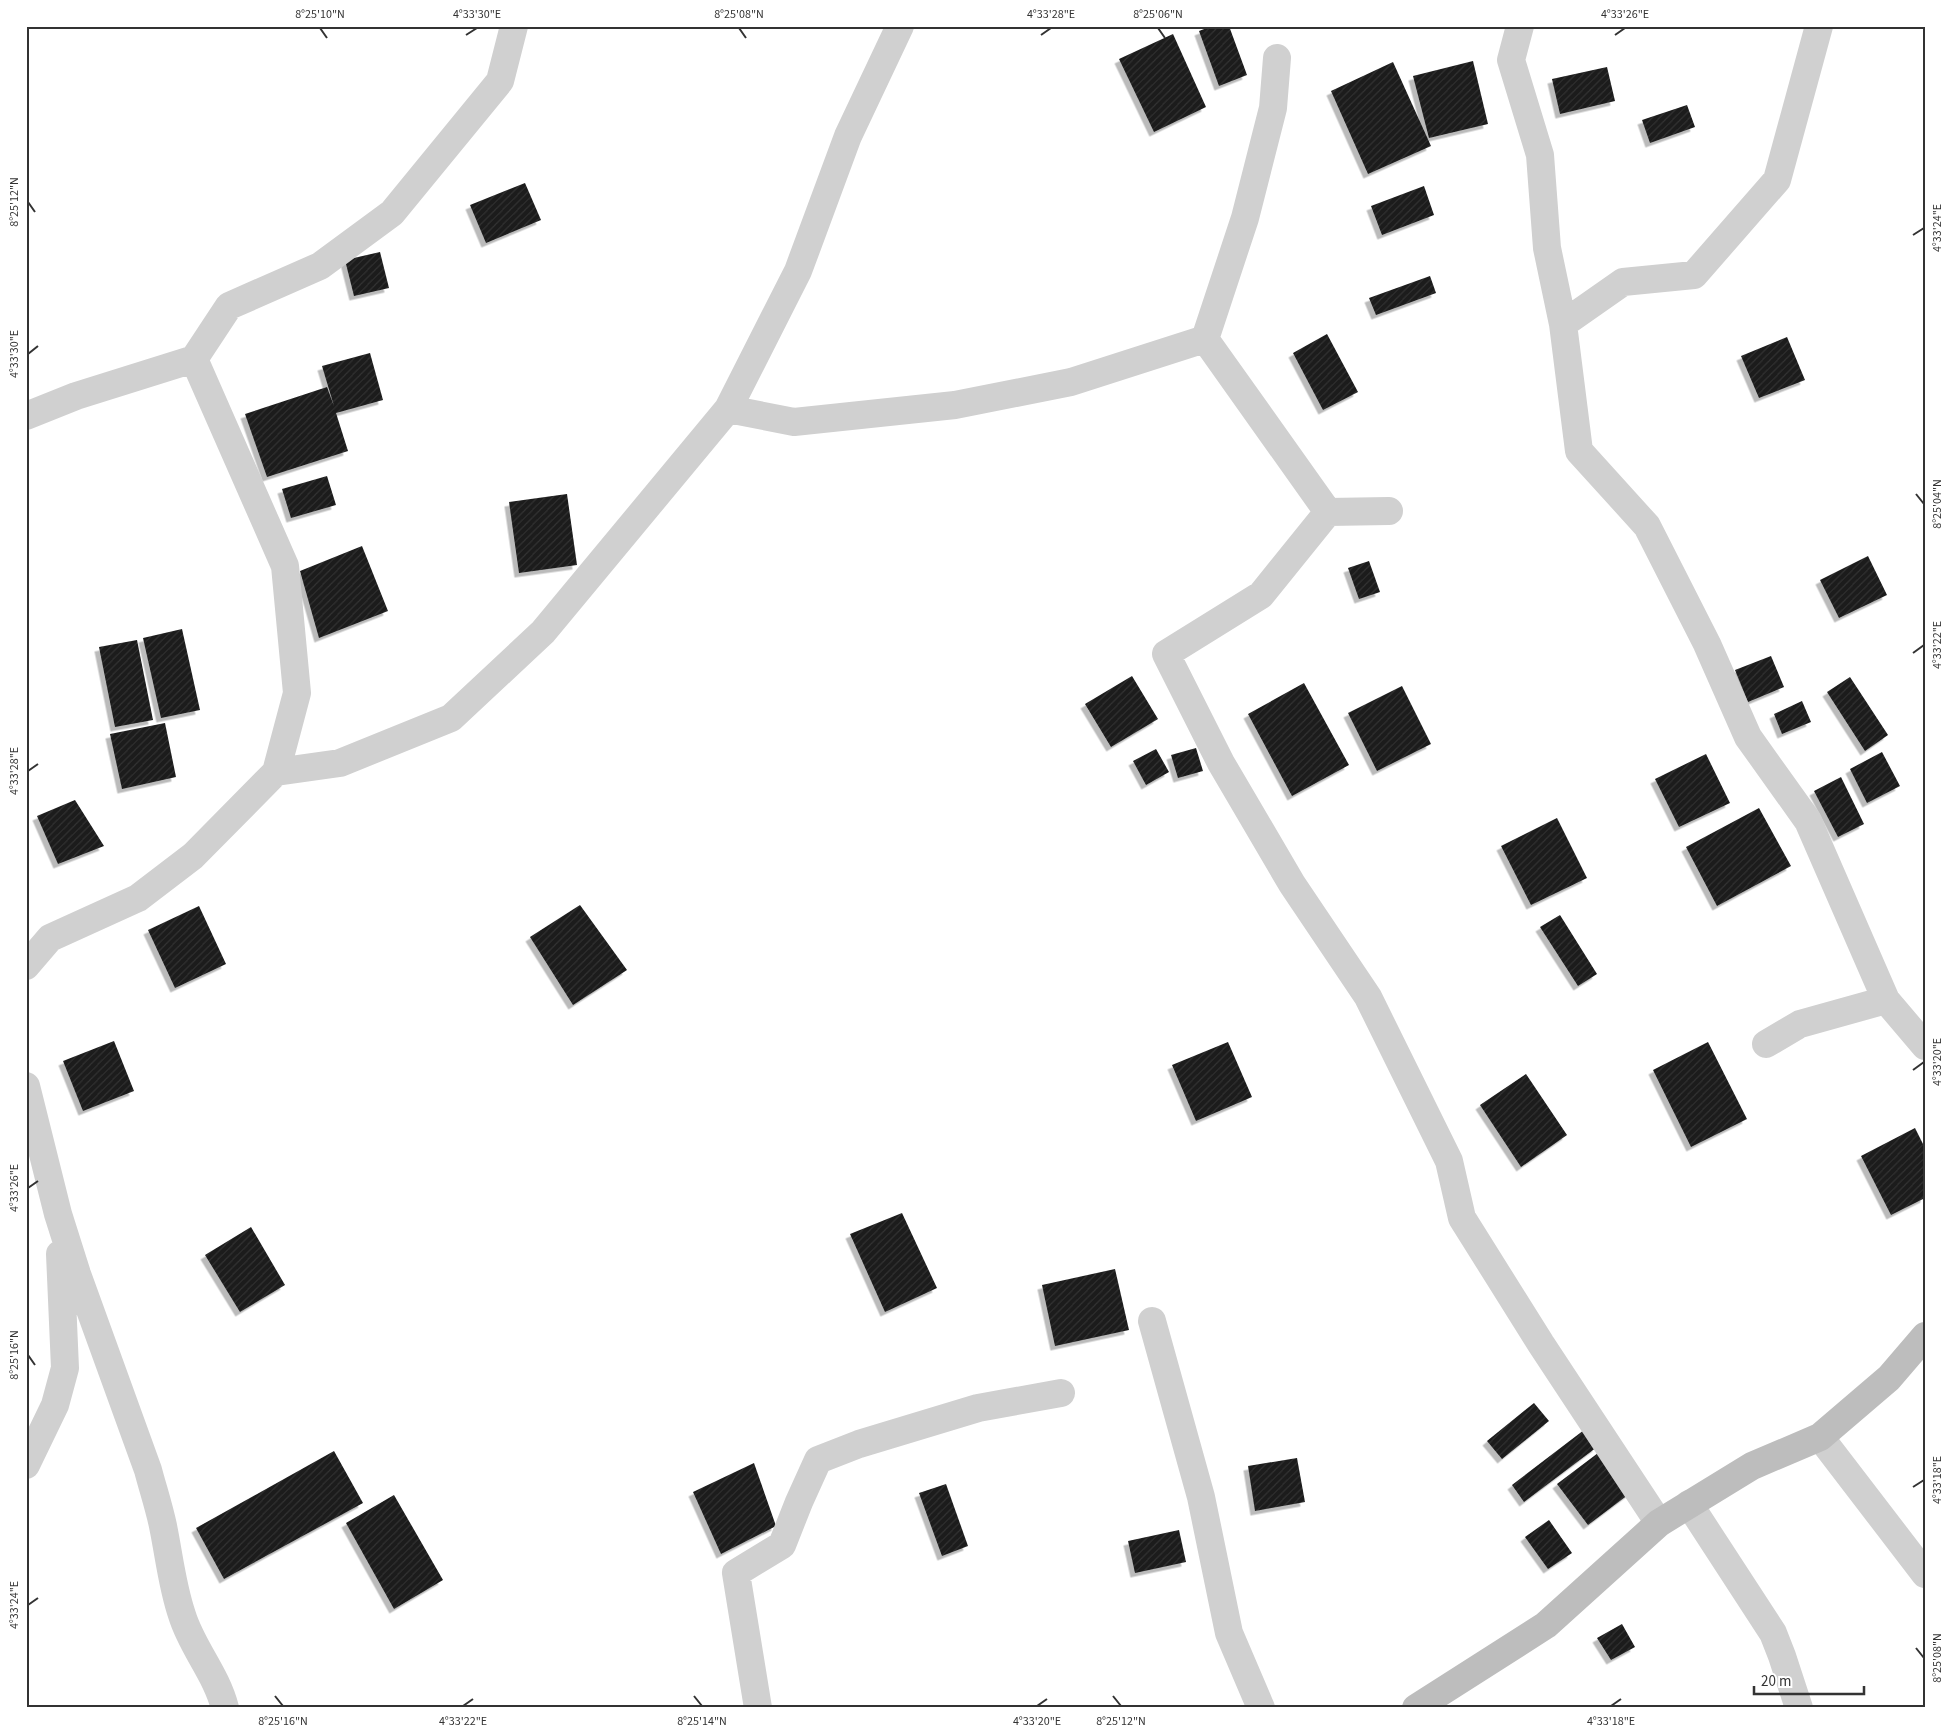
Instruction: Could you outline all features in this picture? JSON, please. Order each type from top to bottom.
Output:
[{"type":"street","points":[[26,416],[76,396],[194,359],[229,306],[320,266],[392,213],[500,81],[514,26]]},
{"type":"street","points":[[276,772],[340,763],[451,718],[543,632],[728,410],[798,271],[848,136],[900,26]]},
{"type":"street","points":[[1563,324],[1623,282],[1694,276],[1777,180],[1820,26]]},
{"type":"street","points":[[1514,31],[1511,60],[1540,155],[1546,248],[1563,324],[1579,451],[1647,526],[1707,644],[1748,737],[1808,821],[1886,1000],[1925,1046]]},
{"type":"street","points":[[1205,339],[1245,218],[1273,108],[1277,58]]},
{"type":"street","points":[[728,410],[794,422],[956,404],[1071,382],[1205,339]]},
{"type":"street","points":[[1205,339],[1328,512]]},
{"type":"street","points":[[26,966],[50,938],[138,898],[193,856],[276,772],[297,694],[285,566],[194,359]]},
{"type":"street","points":[[1328,512],[1389,511]]},
{"type":"street","points":[[1328,512],[1262,595],[1166,654],[1221,763],[1292,884],[1368,997],[1449,1160],[1462,1218],[1541,1344],[1659,1523]]},
{"type":"street","points":[[1766,1044],[1800,1024],[1886,1000]]},
{"type":"street","points":[[26,1086],[58,1214],[77,1274],[148,1470],[157,1501],[182,1616],[209,1668],[225,1708]]},
{"type":"street","points":[[26,1465],[55,1405],[65,1368],[58,1214]]},
{"type":"street","points":[[1152,1321],[1201,1498],[1229,1633],[1261,1708]]},
{"type":"street","points":[[1416,1708],[1546,1625],[1659,1523],[1752,1466],[1820,1437],[1889,1378],[1925,1336]]},
{"type":"street","points":[[758,1708],[736,1572],[782,1545],[798,1502],[818,1460],[859,1444],[978,1408],[1060,1393]]},
{"type":"street","points":[[1820,1437],[1925,1574]]},
{"type":"street","points":[[1689,1504],[1772,1633],[1782,1656],[1798,1708]]},
{"type":"building","points":[[1212,26],[1229,26],[1247,75],[1219,86],[1199,31]]},
{"type":"building","points":[[1173,34],[1206,107],[1154,132],[1119,59]]},
{"type":"building","points":[[1473,61],[1488,124],[1429,138],[1413,76]]},
{"type":"building","points":[[1393,62],[1431,146],[1368,174],[1331,91]]},
{"type":"building","points":[[1607,67],[1615,101],[1560,114],[1552,79]]},
{"type":"building","points":[[1687,105],[1695,127],[1650,143],[1642,120]]},
{"type":"building","points":[[525,183],[541,220],[486,243],[470,205]]},
{"type":"building","points":[[1424,186],[1434,215],[1382,235],[1371,206]]},
{"type":"building","points":[[380,252],[389,288],[354,296],[345,260]]},
{"type":"building","points":[[1430,276],[1436,293],[1376,315],[1369,298]]},
{"type":"building","points":[[1327,334],[1358,392],[1323,410],[1293,353]]},
{"type":"building","points":[[1787,337],[1805,380],[1759,398],[1741,356]]},
{"type":"building","points":[[370,353],[383,400],[336,413],[348,451],[267,477],[245,414],[327,387],[334,406],[322,366]]},
{"type":"building","points":[[327,476],[336,505],[291,518],[282,489]]},
{"type":"building","points":[[567,494],[577,565],[519,573],[509,502]]},
{"type":"building","points":[[362,546],[388,611],[319,638],[300,571]]},
{"type":"building","points":[[1868,556],[1887,595],[1839,618],[1820,580]]},
{"type":"building","points":[[1369,561],[1380,592],[1359,599],[1348,568]]},
{"type":"building","points":[[182,629],[200,710],[161,718],[143,638]]},
{"type":"building","points":[[137,640],[153,720],[115,727],[99,647]]},
{"type":"building","points":[[1771,656],[1784,687],[1748,702],[1735,670]]},
{"type":"building","points":[[1132,676],[1158,719],[1111,747],[1085,704]]},
{"type":"building","points":[[1850,677],[1888,735],[1865,751],[1827,692]]},
{"type":"building","points":[[1304,683],[1349,765],[1292,796],[1248,714]]},
{"type":"building","points":[[1402,686],[1431,744],[1377,771],[1348,713]]},
{"type":"building","points":[[1802,701],[1811,722],[1782,734],[1774,714]]},
{"type":"building","points":[[165,723],[176,777],[122,789],[110,734]]},
{"type":"building","points":[[1196,748],[1203,771],[1178,778],[1171,755]]},
{"type":"building","points":[[1156,749],[1169,772],[1146,785],[1133,761]]},
{"type":"building","points":[[1882,752],[1900,786],[1867,803],[1850,769]]},
{"type":"building","points":[[1706,754],[1730,803],[1679,827],[1655,779]]},
{"type":"building","points":[[1841,777],[1864,824],[1838,837],[1814,791]]},
{"type":"building","points":[[75,800],[104,846],[58,864],[37,816]]},
{"type":"building","points":[[1759,808],[1791,866],[1717,906],[1686,847]]},
{"type":"building","points":[[1557,818],[1587,878],[1531,905],[1501,846]]},
{"type":"building","points":[[580,905],[627,970],[573,1005],[530,937]]},
{"type":"building","points":[[199,906],[226,964],[175,988],[148,930]]},
{"type":"building","points":[[1560,915],[1597,974],[1578,986],[1540,927]]},
{"type":"building","points":[[114,1041],[134,1091],[83,1111],[63,1061]]},
{"type":"building","points":[[1228,1042],[1252,1097],[1196,1121],[1172,1065]]},
{"type":"building","points":[[1708,1042],[1747,1119],[1691,1147],[1653,1070]]},
{"type":"building","points":[[1526,1074],[1567,1135],[1521,1167],[1480,1105]]},
{"type":"building","points":[[1915,1128],[1925,1148],[1925,1198],[1891,1215],[1861,1156]]},
{"type":"building","points":[[902,1213],[937,1288],[885,1312],[850,1234]]},
{"type":"building","points":[[251,1227],[285,1285],[240,1312],[205,1255]]},
{"type":"building","points":[[1115,1269],[1129,1330],[1055,1346],[1042,1285]]},
{"type":"building","points":[[1534,1403],[1549,1421],[1502,1459],[1487,1441]]},
{"type":"building","points":[[1584,1430],[1597,1447],[1524,1502],[1512,1485]]},
{"type":"building","points":[[1602,1450],[1633,1491],[1588,1525],[1557,1484]]},
{"type":"building","points":[[334,1451],[363,1503],[224,1579],[196,1528]]},
{"type":"building","points":[[1297,1458],[1305,1502],[1255,1511],[1248,1466]]},
{"type":"building","points":[[754,1463],[776,1526],[721,1554],[693,1492]]},
{"type":"building","points":[[946,1484],[968,1546],[942,1556],[919,1493]]},
{"type":"building","points":[[394,1495],[443,1580],[394,1609],[346,1523]]},
{"type":"building","points":[[1549,1520],[1572,1553],[1548,1569],[1525,1537]]},
{"type":"building","points":[[1179,1530],[1186,1562],[1135,1573],[1128,1541]]},
{"type":"building","points":[[1622,1624],[1635,1647],[1611,1660],[1597,1638]]}]
